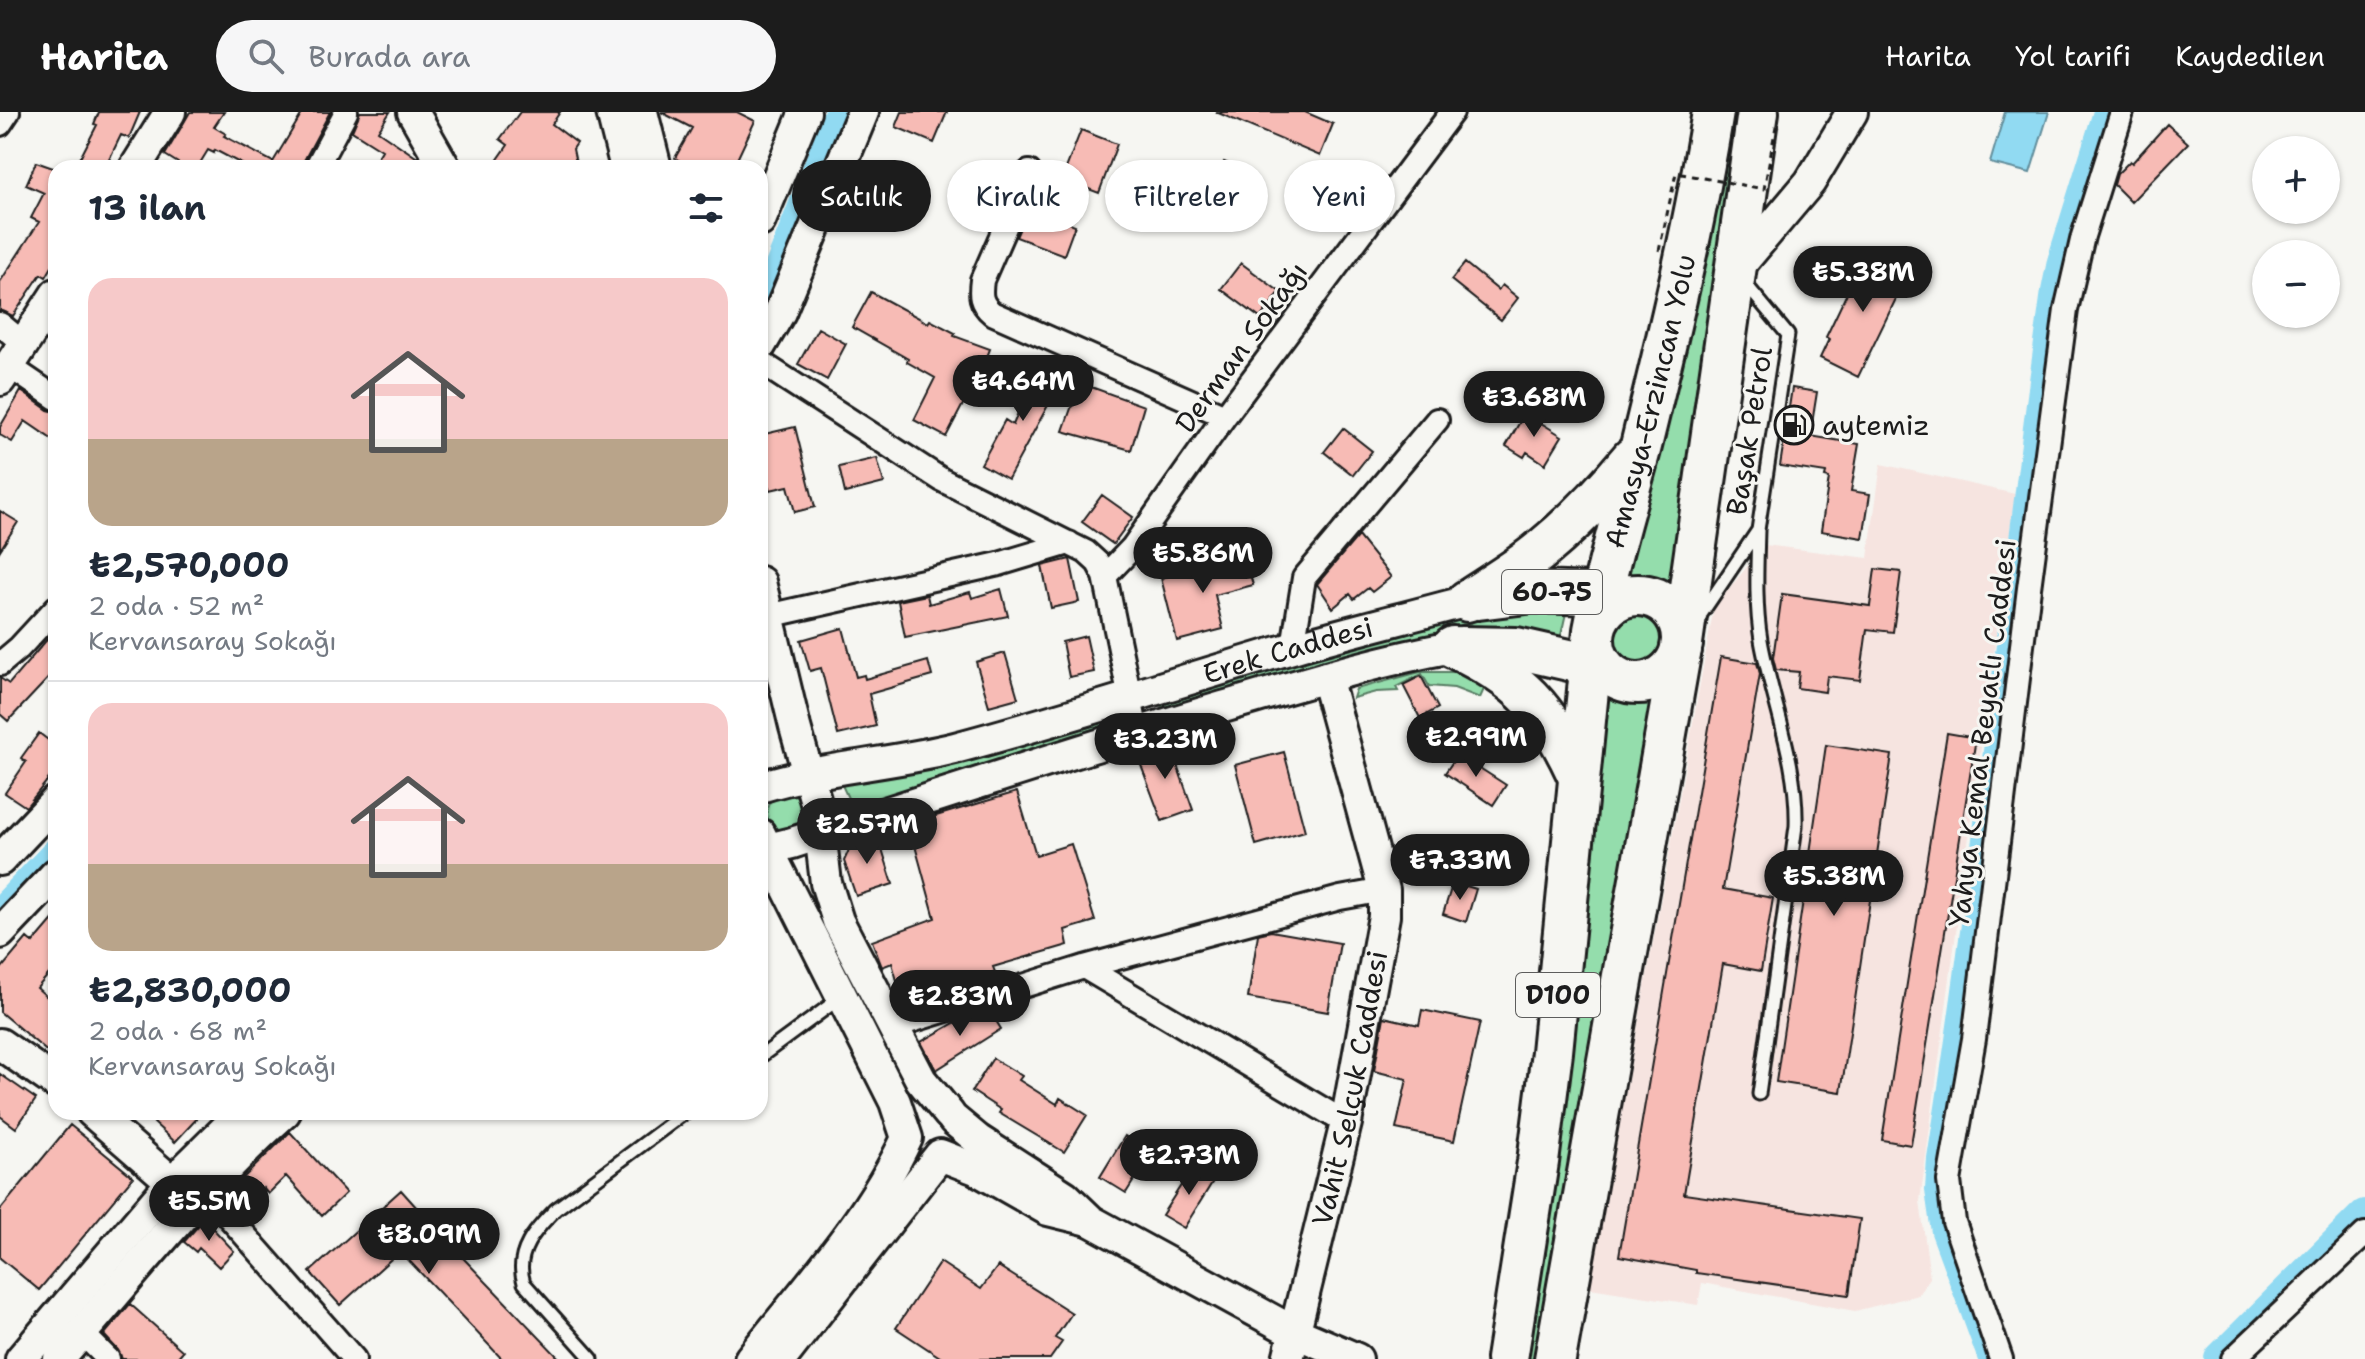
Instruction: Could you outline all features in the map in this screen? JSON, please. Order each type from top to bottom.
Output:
[{"type":"highway","name":"Amasya-Erzincan Yolu","points":[[1507,1359],[1552,1052],[1578,775],[1640,448],[1684,265],[1711,115]]},
{"type":"highway","name":"Amasya-Erzincan Yolu","points":[[1555,1359],[1682,643],[1735,271],[1767,116]]},
{"type":"highway","points":[[1467,601],[1538,553],[1562,532],[1596,500],[1640,448]]},
{"type":"highway","name":"60-75","points":[[1467,601],[1516,593],[1605,630]]},
{"type":"highway","points":[[1605,630],[1652,597],[1665,604],[1675,615],[1681,629],[1682,643]]},
{"type":"highway","name":"D100","points":[[1605,630],[1615,677],[1629,682],[1644,683],[1658,679],[1670,670],[1678,658],[1682,643]]},
{"type":"highway","name":"60-75","points":[[1453,647],[1516,648],[1605,630]]},
{"type":"highway","points":[[1453,647],[1492,666],[1535,703],[1560,735],[1578,775]]},
{"type":"street","points":[[0,124],[8,112]]},
{"type":"street","points":[[140,160],[170,112]]},
{"type":"street","points":[[320,160],[346,112]]},
{"type":"street","points":[[413,112],[440,160]]},
{"type":"street","points":[[612,112],[624,160]]},
{"type":"street","points":[[642,112],[654,160]]},
{"type":"street","points":[[768,202],[805,112]]},
{"type":"street","points":[[768,332],[780,312],[863,112]]},
{"type":"street","name":"Derman Sokağı","points":[[1105,576],[1132,548],[1225,416],[1452,112]]},
{"type":"street","points":[[1735,271],[1810,182],[1852,112]]},
{"type":"street","name":"Yahya Kemal Beyatlı Caddesi","points":[[2001,1359],[1954,1222],[1949,1181],[1974,1039],[2066,310],[2083,236],[2122,112]]},
{"type":"street","points":[[1002,232],[988,262],[980,294],[983,306],[992,313],[1225,416]]},
{"type":"street","points":[[11,363],[48,306]]},
{"type":"street","points":[[0,324],[11,363],[48,392]]},
{"type":"street","points":[[768,367],[942,480],[1086,552],[1098,563],[1105,576],[1137,732]]},
{"type":"street","points":[[1293,647],[1304,578],[1437,420]]},
{"type":"street","points":[[1069,543],[999,564],[768,616],[778,784],[819,820],[826,883],[838,921],[921,1080],[952,1117],[978,1140],[1057,1190],[1091,1221],[1291,1345],[1357,1359]]},
{"type":"street","name":"Erek Caddesi","points":[[778,784],[909,759],[1130,698],[1293,647],[1467,601]]},
{"type":"street","points":[[0,664],[48,617]]},
{"type":"street","name":"Erek Caddesi","points":[[768,841],[819,820],[1326,677],[1453,647]]},
{"type":"street","name":"Vahit Selçuk Caddesi","points":[[1291,1345],[1346,1123],[1380,944],[1384,890],[1326,677]]},
{"type":"street","points":[[0,860],[48,809]]},
{"type":"street","points":[[768,841],[895,1102],[910,1146],[923,1156],[940,1155],[976,1169],[1048,1210],[1091,1221]]},
{"type":"street","points":[[0,933],[48,882]]},
{"type":"street","points":[[892,1027],[1084,967],[1340,898],[1384,890]]},
{"type":"street","points":[[1084,967],[1346,1123]]},
{"type":"street","points":[[0,1044],[48,1077]]},
{"type":"street","points":[[750,1359],[868,1207],[894,1167],[907,1138],[908,1121],[919,1109],[935,1106],[952,1117],[956,1128],[953,1144],[940,1155],[781,1359]]},
{"type":"street","points":[[101,1120],[172,1182]]},
{"type":"street","points":[[21,1359],[172,1182],[235,1120]]},
{"type":"street","points":[[59,1359],[205,1190],[277,1120]]},
{"type":"street","points":[[205,1190],[354,1359]]},
{"type":"street","points":[[2233,1359],[2365,1234]]},
{"type":"street","points":[[82,1333],[108,1359]]},
{"type":"lane","name":"Başak Petrol","points":[[1682,643],[1758,530],[1788,335],[1735,271]]},
{"type":"lane","points":[[1758,530],[1761,640],[1793,774],[1796,802],[1796,826],[1759,1094]]},
{"type":"lane","points":[[768,1051],[843,996]]},
{"type":"lane","points":[[592,1359],[524,1283],[520,1271],[521,1257],[539,1226],[556,1209],[675,1120]]},
{"type":"path","points":[[1659,251],[1676,173],[1764,189],[1767,116]]},
{"type":"shaded area","points":[[1881,464],[2015,494],[1920,1201],[1930,1278],[1918,1295],[1855,1311],[1702,1283],[1698,1305],[1590,1288],[1714,607],[1765,545],[1868,558]]},
{"type":"green space","points":[[1728,112],[1742,112],[1678,587],[1627,578],[1670,406]]},
{"type":"green space","points":[[1568,604],[1559,644],[1541,640],[1164,712],[1160,703],[1242,677],[1456,619]]},
{"type":"green space","points":[[1640,612],[1658,619],[1665,637],[1658,655],[1640,662],[1622,655],[1615,637],[1622,619]]},
{"type":"green space","points":[[1420,672],[1459,672],[1489,678],[1480,698],[1454,688],[1429,686],[1422,674],[1396,687],[1398,691],[1353,698],[1356,689]]},
{"type":"green space","points":[[1607,690],[1629,696],[1654,695],[1614,903],[1537,1359],[1526,1359],[1572,1052]]},
{"type":"green space","points":[[1107,720],[1108,724],[1068,737],[1064,744],[944,778],[849,811],[848,798],[842,785],[925,770]]},
{"type":"green space","points":[[779,794],[793,794],[804,805],[804,819],[793,830],[779,830],[768,819],[768,805]]},
{"type":"water","points":[[2005,112],[2049,112],[2030,173],[1990,163]]},
{"type":"building","points":[[99,112],[140,112],[129,138],[121,135],[109,160],[79,160],[97,125],[94,124]]},
{"type":"building","points":[[190,112],[224,112],[214,127],[226,134],[224,136],[269,160],[234,160],[215,150],[214,153],[208,150],[202,160],[173,160],[165,155]]},
{"type":"building","points":[[303,112],[330,112],[304,160],[274,160]]},
{"type":"building","points":[[360,112],[390,112],[378,131],[416,157],[414,160],[376,160],[382,150],[352,131]]},
{"type":"building","points":[[520,112],[560,112],[552,124],[577,143],[573,149],[575,160],[498,160],[508,145],[500,139]]},
{"type":"building","points":[[661,112],[737,112],[755,121],[737,160],[675,158],[692,128]]},
{"type":"building","points":[[902,112],[947,112],[934,143],[896,127]]},
{"type":"building","points":[[1216,112],[1305,112],[1333,124],[1320,156]]},
{"type":"building","points":[[2167,124],[2188,143],[2131,202],[2114,185],[2117,174],[2130,161],[2132,163]]},
{"type":"building","points":[[1081,130],[1117,144],[1111,160],[1105,160],[1105,177],[1099,193],[1089,189],[1089,160],[1069,160]]},
{"type":"building","points":[[36,162],[48,166],[48,274],[46,277],[41,274],[13,316],[0,310],[0,282],[39,222],[31,218],[44,193],[26,185]]},
{"type":"building","points":[[1018,232],[1072,232],[1064,255],[1016,237]]},
{"type":"building","points":[[1866,253],[1908,274],[1858,377],[1820,358],[1829,339],[1826,337]]},
{"type":"building","points":[[1241,263],[1280,292],[1260,318],[1221,289]]},
{"type":"building","points":[[1465,263],[1498,290],[1502,285],[1518,298],[1501,320],[1451,280]]},
{"type":"building","points":[[871,292],[928,323],[930,320],[955,333],[954,336],[990,349],[973,392],[970,391],[946,437],[914,420],[935,378],[852,327]]},
{"type":"building","points":[[818,328],[846,344],[827,380],[798,364]]},
{"type":"building","points":[[1038,364],[1065,374],[1008,479],[981,464],[1005,420],[1013,425]]},
{"type":"building","points":[[1080,383],[1144,406],[1131,450],[1063,431]]},
{"type":"building","points":[[1792,388],[1817,392],[1810,436],[1859,444],[1851,491],[1870,494],[1863,538],[1821,531],[1829,478],[1825,477],[1826,473],[1780,466]]},
{"type":"building","points":[[21,391],[48,410],[48,437],[25,421],[12,442],[0,435],[0,427]]},
{"type":"building","points":[[1525,413],[1562,436],[1545,464],[1527,452],[1524,457],[1506,446]]},
{"type":"building","points":[[795,427],[815,507],[795,512],[788,486],[770,490],[768,433]]},
{"type":"building","points":[[1343,428],[1372,451],[1353,475],[1324,452]]},
{"type":"building","points":[[877,458],[884,483],[845,493],[839,467]]},
{"type":"building","points":[[1102,495],[1133,517],[1113,544],[1082,522]]},
{"type":"building","points":[[0,511],[18,522],[0,550]]},
{"type":"building","points":[[1358,536],[1391,577],[1372,592],[1368,588],[1354,599],[1350,594],[1333,608],[1317,584]]},
{"type":"building","points":[[1244,553],[1253,585],[1215,595],[1223,629],[1177,641],[1161,578]]},
{"type":"building","points":[[1070,559],[1079,602],[1051,608],[1042,566]]},
{"type":"building","points":[[1875,569],[1901,572],[1893,632],[1867,629],[1860,680],[1827,676],[1825,692],[1797,688],[1799,672],[1776,670],[1773,658],[1782,594],[1870,606]]},
{"type":"building","points":[[1001,589],[1008,616],[905,637],[898,601],[927,595],[929,604],[970,592],[972,598]]},
{"type":"building","points":[[843,628],[856,677],[864,675],[865,679],[928,661],[932,676],[869,694],[876,726],[838,735],[821,668],[810,671],[801,640]]},
{"type":"building","points":[[1086,636],[1094,672],[1069,677],[1062,642]]},
{"type":"building","points":[[48,638],[48,678],[8,721],[0,714],[0,678],[9,684]]},
{"type":"building","points":[[1005,653],[1018,698],[989,706],[976,662]]},
{"type":"building","points":[[1721,657],[1757,663],[1760,674],[1723,889],[1773,898],[1761,971],[1723,964],[1684,1194],[1860,1219],[1849,1295],[1696,1273],[1696,1270],[1619,1256]]},
{"type":"building","points":[[1421,676],[1438,708],[1420,718],[1403,685]]},
{"type":"building","points":[[39,733],[48,740],[48,780],[26,807],[5,793],[26,762],[21,758]]},
{"type":"building","points":[[1947,733],[1976,738],[1911,1145],[1882,1140]]},
{"type":"building","points":[[1169,742],[1193,810],[1162,821],[1136,752]]},
{"type":"building","points":[[1826,745],[1892,755],[1841,1092],[1776,1082]]},
{"type":"building","points":[[1284,752],[1305,831],[1256,845],[1235,765]]},
{"type":"building","points":[[1458,754],[1506,785],[1493,805],[1445,773]]},
{"type":"building","points":[[1017,792],[1036,855],[1071,844],[1095,921],[1065,930],[1068,945],[993,967],[995,972],[902,998],[892,963],[882,967],[872,941],[935,918],[909,824]]},
{"type":"building","points":[[878,836],[893,884],[856,896],[844,861],[852,843]]},
{"type":"building","points":[[1453,882],[1476,889],[1466,922],[1443,914]]},
{"type":"building","points":[[48,925],[48,975],[37,988],[48,998],[48,1052],[0,1012],[0,970],[27,938],[33,943]]},
{"type":"building","points":[[1271,931],[1340,943],[1328,1012],[1248,998],[1258,934]]},
{"type":"building","points":[[1422,1010],[1480,1022],[1454,1141],[1396,1129],[1407,1079],[1374,1071],[1384,1017],[1419,1025]]},
{"type":"building","points":[[990,1011],[1001,1029],[936,1070],[921,1042],[958,1021]]},
{"type":"building","points":[[993,1058],[1022,1076],[1019,1080],[1057,1104],[1060,1098],[1087,1115],[1064,1152],[999,1113],[1001,1110],[972,1091]]},
{"type":"building","points":[[0,1074],[36,1099],[16,1128],[0,1116]]},
{"type":"building","points":[[157,1120],[196,1120],[175,1142],[154,1123]]},
{"type":"building","points":[[70,1125],[133,1177],[39,1290],[0,1258],[0,1210]]},
{"type":"building","points":[[290,1132],[346,1193],[322,1216],[286,1176],[268,1194],[263,1188],[247,1203],[233,1188]]},
{"type":"building","points":[[1125,1136],[1151,1153],[1126,1193],[1100,1177]]},
{"type":"building","points":[[1194,1165],[1215,1178],[1184,1228],[1162,1215]]},
{"type":"building","points":[[401,1190],[560,1359],[502,1359],[400,1251],[340,1305],[310,1272]]},
{"type":"building","points":[[204,1219],[234,1251],[219,1267],[199,1248],[196,1252],[184,1242]]},
{"type":"building","points":[[940,1262],[981,1289],[998,1266],[1072,1313],[1055,1338],[1062,1342],[1050,1359],[943,1359],[896,1328]]},
{"type":"building","points":[[130,1304],[183,1351],[176,1359],[122,1359],[104,1335]]},
{"type":"waterway","points":[[768,283],[834,112]]},
{"type":"waterway","points":[[1988,1359],[1941,1232],[1935,1190],[1937,1159],[1969,943],[2051,291],[2057,261],[2103,112]]},
{"type":"waterway","points":[[0,905],[48,854]]},
{"type":"waterway","points":[[2221,1359],[2365,1216]]},
{"type":"place","name":"aytemiz","points":[[1794,425]]}]
